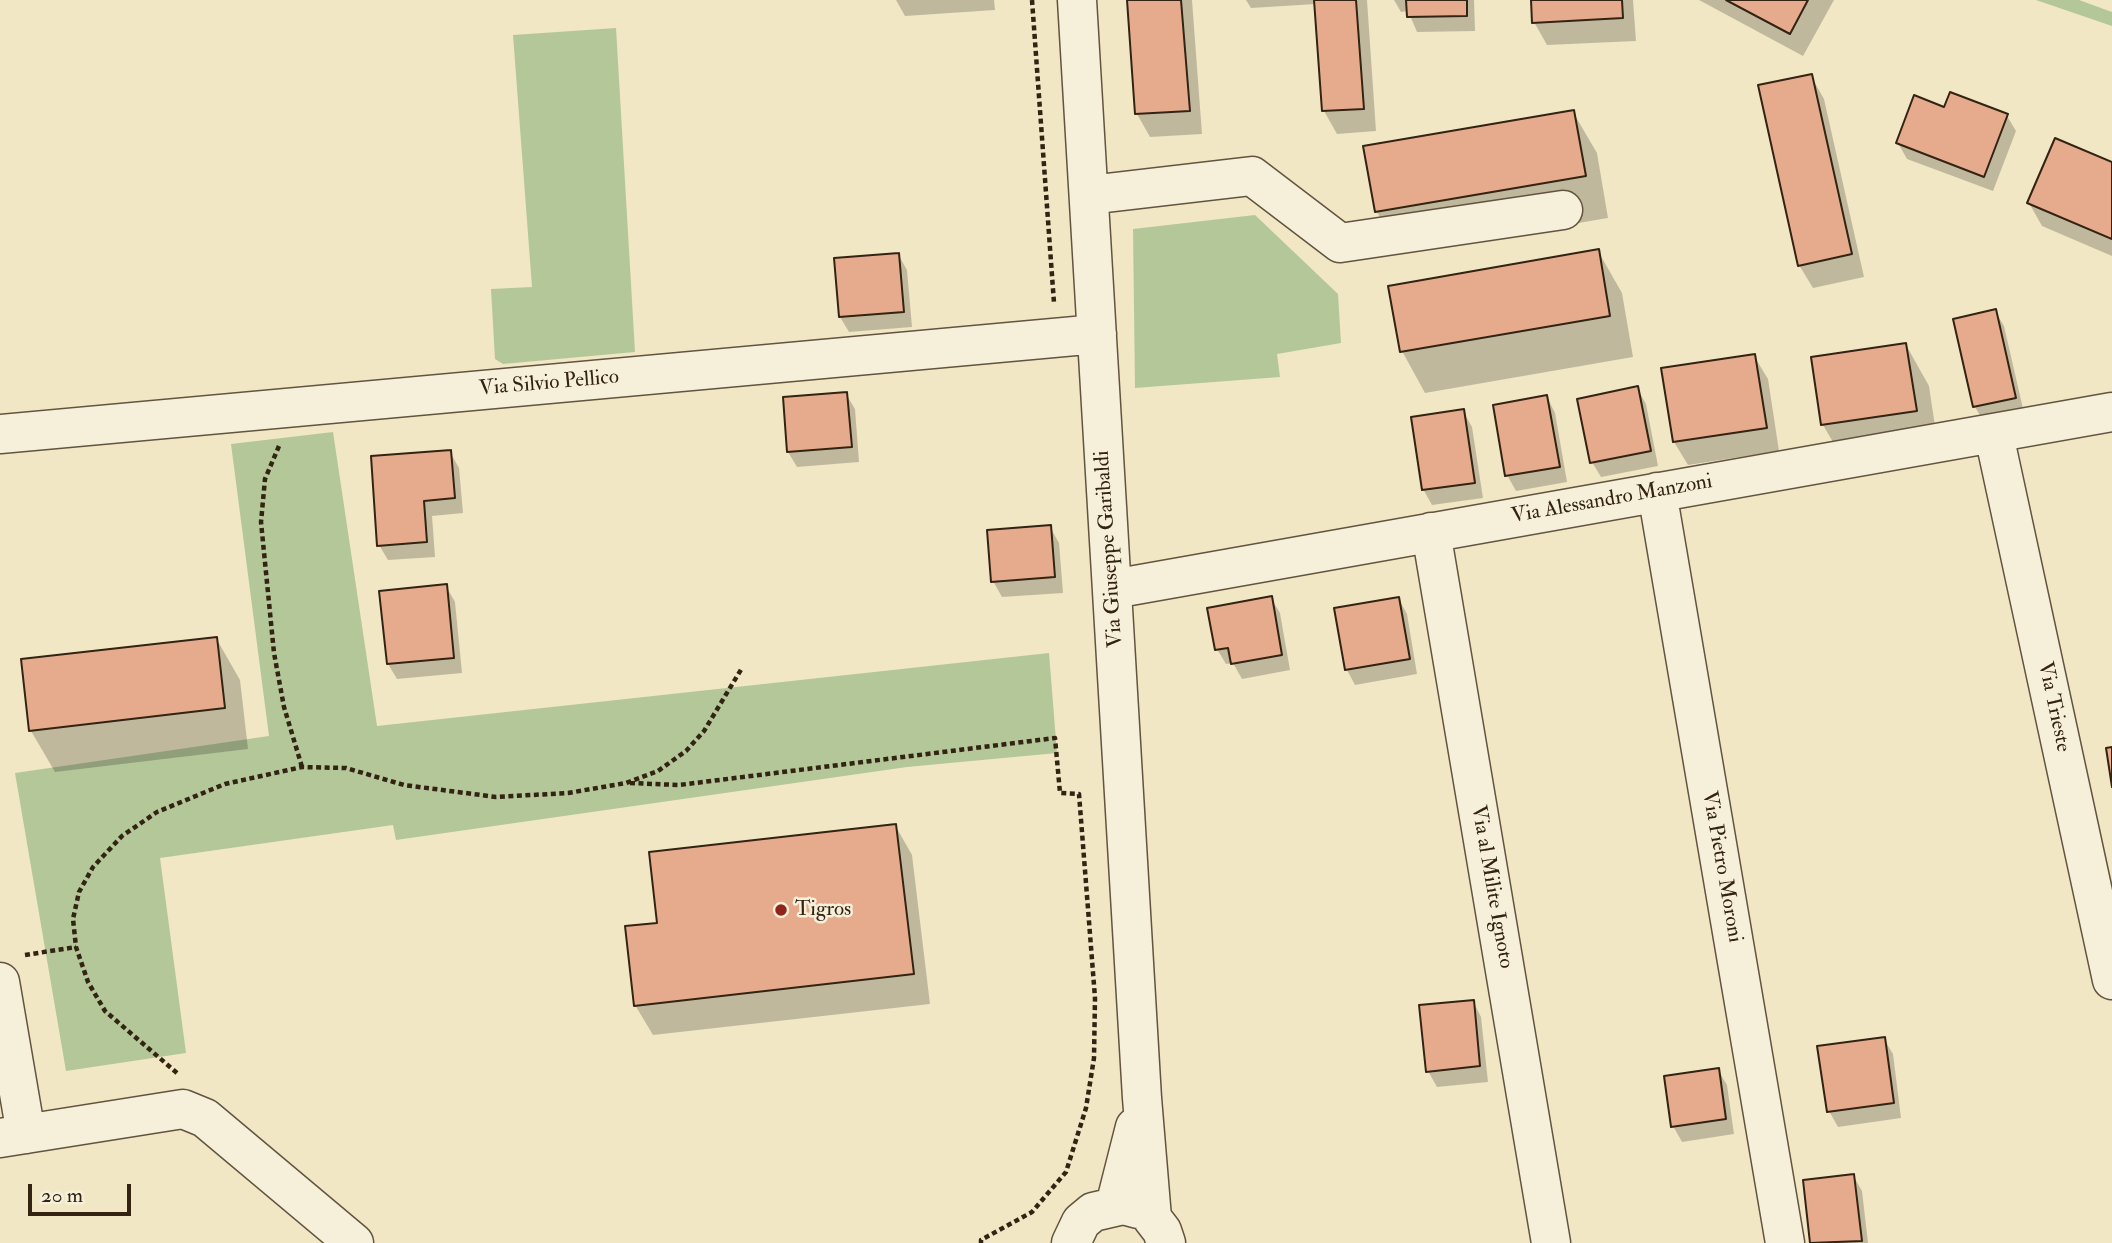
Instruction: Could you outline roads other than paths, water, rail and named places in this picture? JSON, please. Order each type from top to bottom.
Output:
[{"type":"street","name":"Via Giuseppe Garibaldi","points":[[1077,0],[1142,1098],[1159,1230]]},
{"type":"street","points":[[1088,195],[1252,176],[1340,243],[1563,210]]},
{"type":"street","name":"Via Silvio Pellico","points":[[0,434],[1097,334]]},
{"type":"street","name":"Via Alessandro Manzoni","points":[[1113,589],[2112,412]]},
{"type":"street","name":"Via Trieste","points":[[1994,435],[2112,980]]},
{"type":"street","name":"Via Pietro Moroni","points":[[1657,492],[1785,1243]]},
{"type":"street","name":"Via al Milite Ignoto","points":[[1431,532],[1551,1243]]},
{"type":"street","points":[[6,970],[13,1136],[183,1109],[205,1118],[354,1243]]},
{"type":"street","name":"Via Giuseppe Garibaldi","points":[[1115,1206],[1142,1098]]},
{"type":"street","points":[[1071,1243],[1081,1222],[1093,1212],[1115,1206],[1138,1209],[1159,1230]]},
{"type":"place","name":"Tigros","points":[[781,910]]}]
